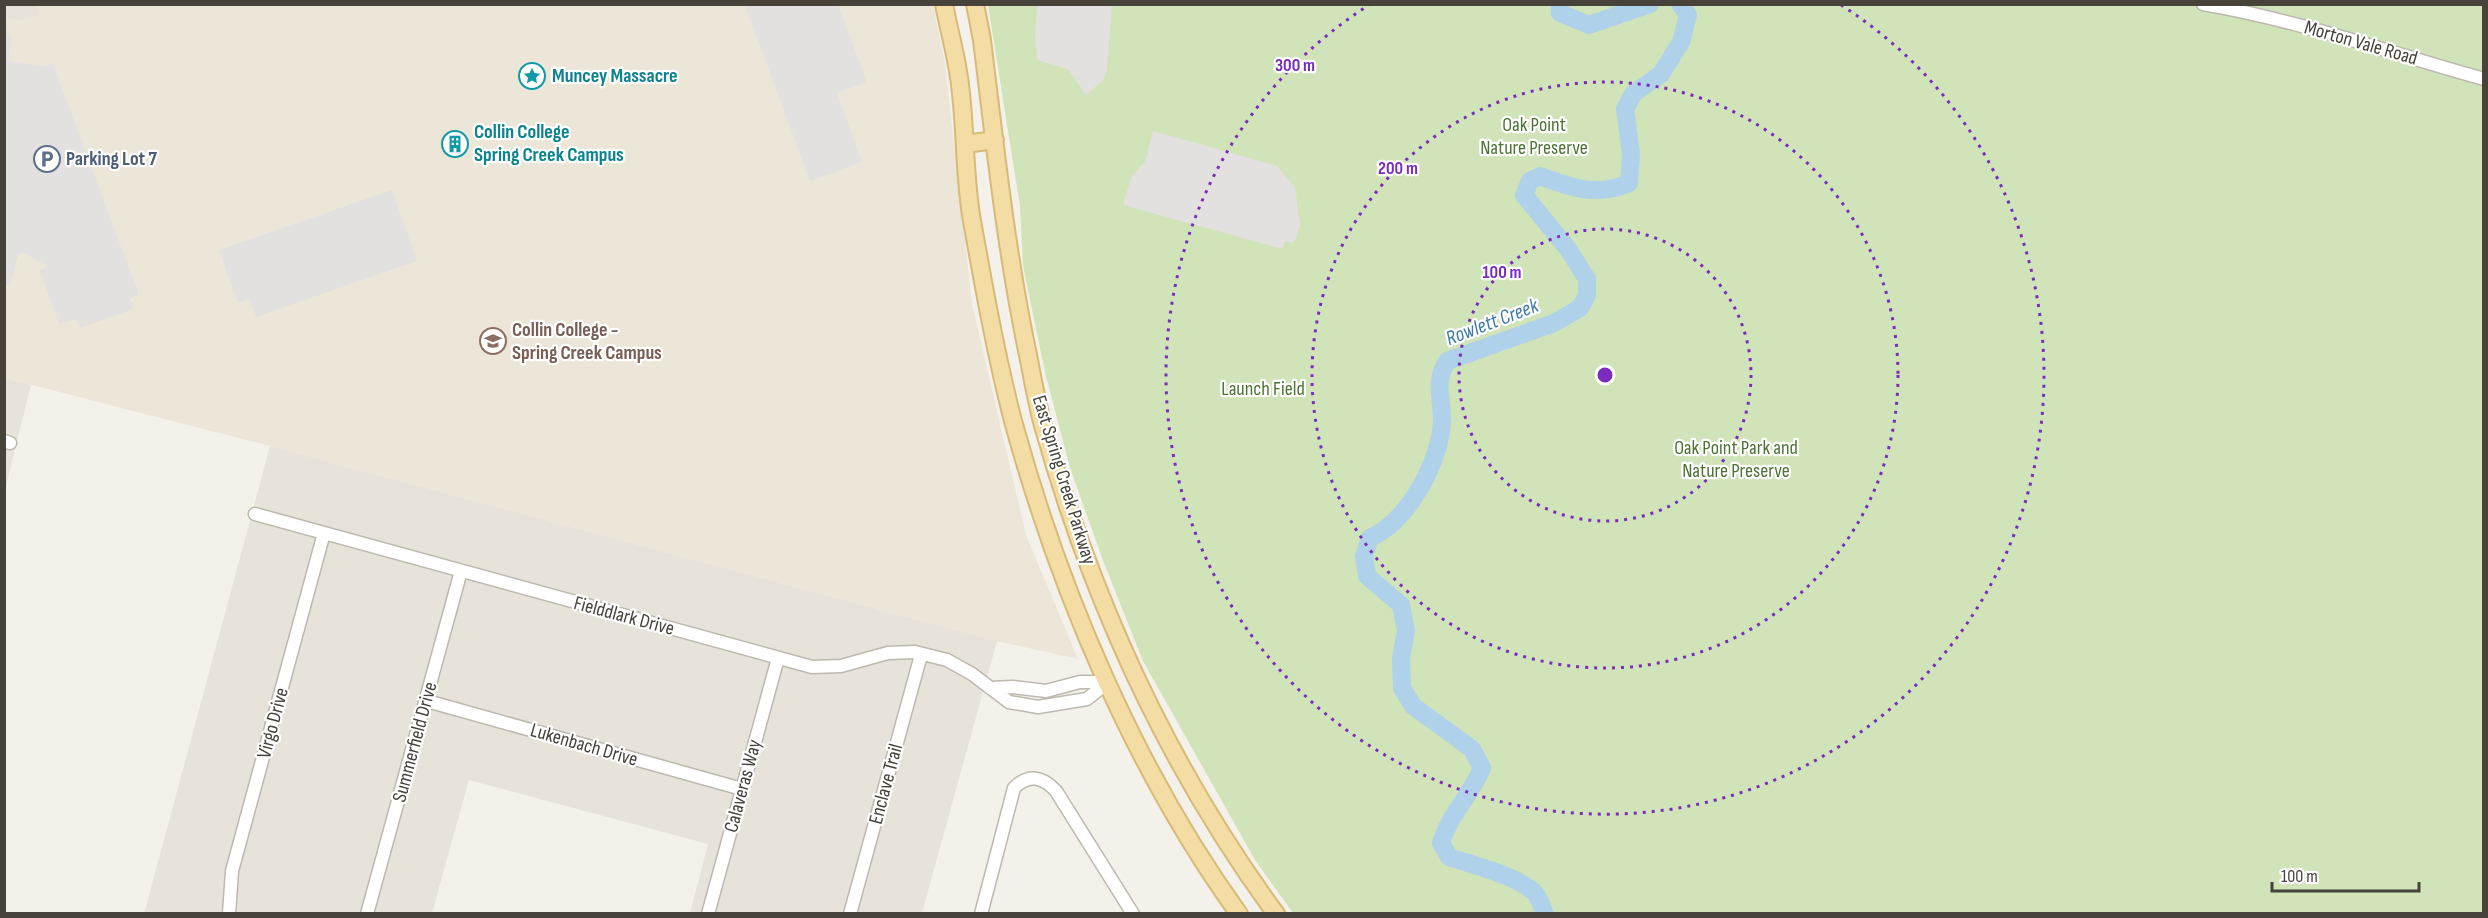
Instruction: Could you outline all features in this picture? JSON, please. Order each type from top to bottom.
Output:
[{"type":"main road","name":"East Spring Creek Parkway","points":[[944,4],[960,84],[974,228],[1001,372],[1043,522],[1108,682],[1156,778],[1239,914]]},
{"type":"main road","name":"East Spring Creek Parkway","points":[[975,4],[1014,291],[1043,428],[1089,563],[1132,670],[1159,725],[1220,830],[1276,914]]},
{"type":"main road","points":[[965,144],[995,140]]},
{"type":"main road","points":[[1108,682],[1132,670]]},
{"type":"street","name":"Morton Vale Road","points":[[2203,4],[2296,24],[2484,79]]},
{"type":"street","name":"Fielddlark Drive","points":[[255,514],[812,667],[841,666],[888,653],[921,655],[947,660],[972,674],[1009,702],[1038,707],[1087,699],[1108,682]]},
{"type":"street","name":"Virgo Drive","points":[[229,914],[232,871],[324,533]]},
{"type":"street","name":"Summerfield Drive","points":[[367,914],[461,571]]},
{"type":"street","name":"Enclave Trail","points":[[850,914],[921,655]]},
{"type":"street","name":"Calaveras Way","points":[[708,914],[778,658]]},
{"type":"street","points":[[990,688],[1013,687],[1046,691],[1080,682],[1108,682]]},
{"type":"street","name":"Lukenbach Drive","points":[[427,701],[742,789]]},
{"type":"street","points":[[981,914],[1014,788],[1021,780],[1033,777],[1046,781],[1056,791],[1133,914]]},
{"type":"shaded area","name":"Collin College - Spring Creek Campus","points":[[38,4],[933,5],[945,64],[972,304],[1026,535],[1078,659],[997,641],[270,446],[5,378],[4,18],[19,21],[40,15]]},
{"type":"shaded area","points":[[5,5],[38,5],[40,15],[19,21],[5,18]]},
{"type":"shaded area","points":[[745,5],[838,5],[867,82],[837,93],[862,162],[810,181]]},
{"type":"shaded area","points":[[1037,5],[1112,5],[1107,70],[1103,80],[1086,95],[1068,69],[1037,60],[1035,37]]},
{"type":"shaded area","name":"Parking Lot 7","points":[[5,23],[8,24],[7,31],[12,37],[8,61],[44,66],[53,64],[139,295],[130,298],[133,309],[80,328],[77,319],[59,324],[40,271],[47,266],[24,253],[18,255],[12,279],[8,286],[5,286]]},
{"type":"shaded area","points":[[1153,131],[1277,166],[1295,187],[1300,225],[1294,243],[1285,241],[1283,249],[1123,205],[1132,175],[1145,162]]},
{"type":"shaded area","points":[[392,190],[417,261],[256,317],[250,299],[238,303],[219,250]]},
{"type":"shaded area","points":[[5,378],[31,385],[5,490]]},
{"type":"shaded area","points":[[270,446],[997,641],[922,913],[690,913],[708,844],[469,780],[432,913],[144,914]]},
{"type":"green space","name":"Oak Point Park and Nature Preserve","points":[[988,5],[2483,5],[2483,913],[1293,913],[1255,860],[1143,661],[1104,563],[1070,468],[1045,372],[1023,266],[1020,206]]},
{"type":"waterway","name":"Rowlett Creek","points":[[1560,4],[1560,13],[1589,25],[1650,4]]},
{"type":"waterway","name":"Rowlett Creek","points":[[1545,914],[1536,894],[1526,886],[1493,871],[1449,857],[1441,843],[1449,823],[1482,768],[1472,749],[1413,706],[1402,688],[1401,658],[1406,631],[1401,605],[1367,576],[1364,556],[1370,538],[1384,530],[1397,518],[1420,488],[1429,471],[1440,436],[1442,420],[1440,383],[1447,361],[1554,323],[1580,308],[1587,295],[1587,279],[1568,249],[1524,195],[1530,181],[1540,176],[1574,187],[1595,190],[1606,190],[1629,183],[1631,154],[1625,109],[1633,94],[1661,74],[1681,42],[1688,15],[1680,4]]},
{"type":"place","name":"Muncey Massacre","points":[[532,76]]},
{"type":"place","name":"Collin College Spring Creek Campus","points":[[455,144]]},
{"type":"place","name":"Parking Lot 7","points":[[47,159]]},
{"type":"place","name":"Collin College - Spring Creek Campus","points":[[493,341]]},
{"type":"park label","name":"Oak Point Nature Preserve","points":[[1534,136]]},
{"type":"park label","name":"Launch Field","points":[[1263,389]]}]
